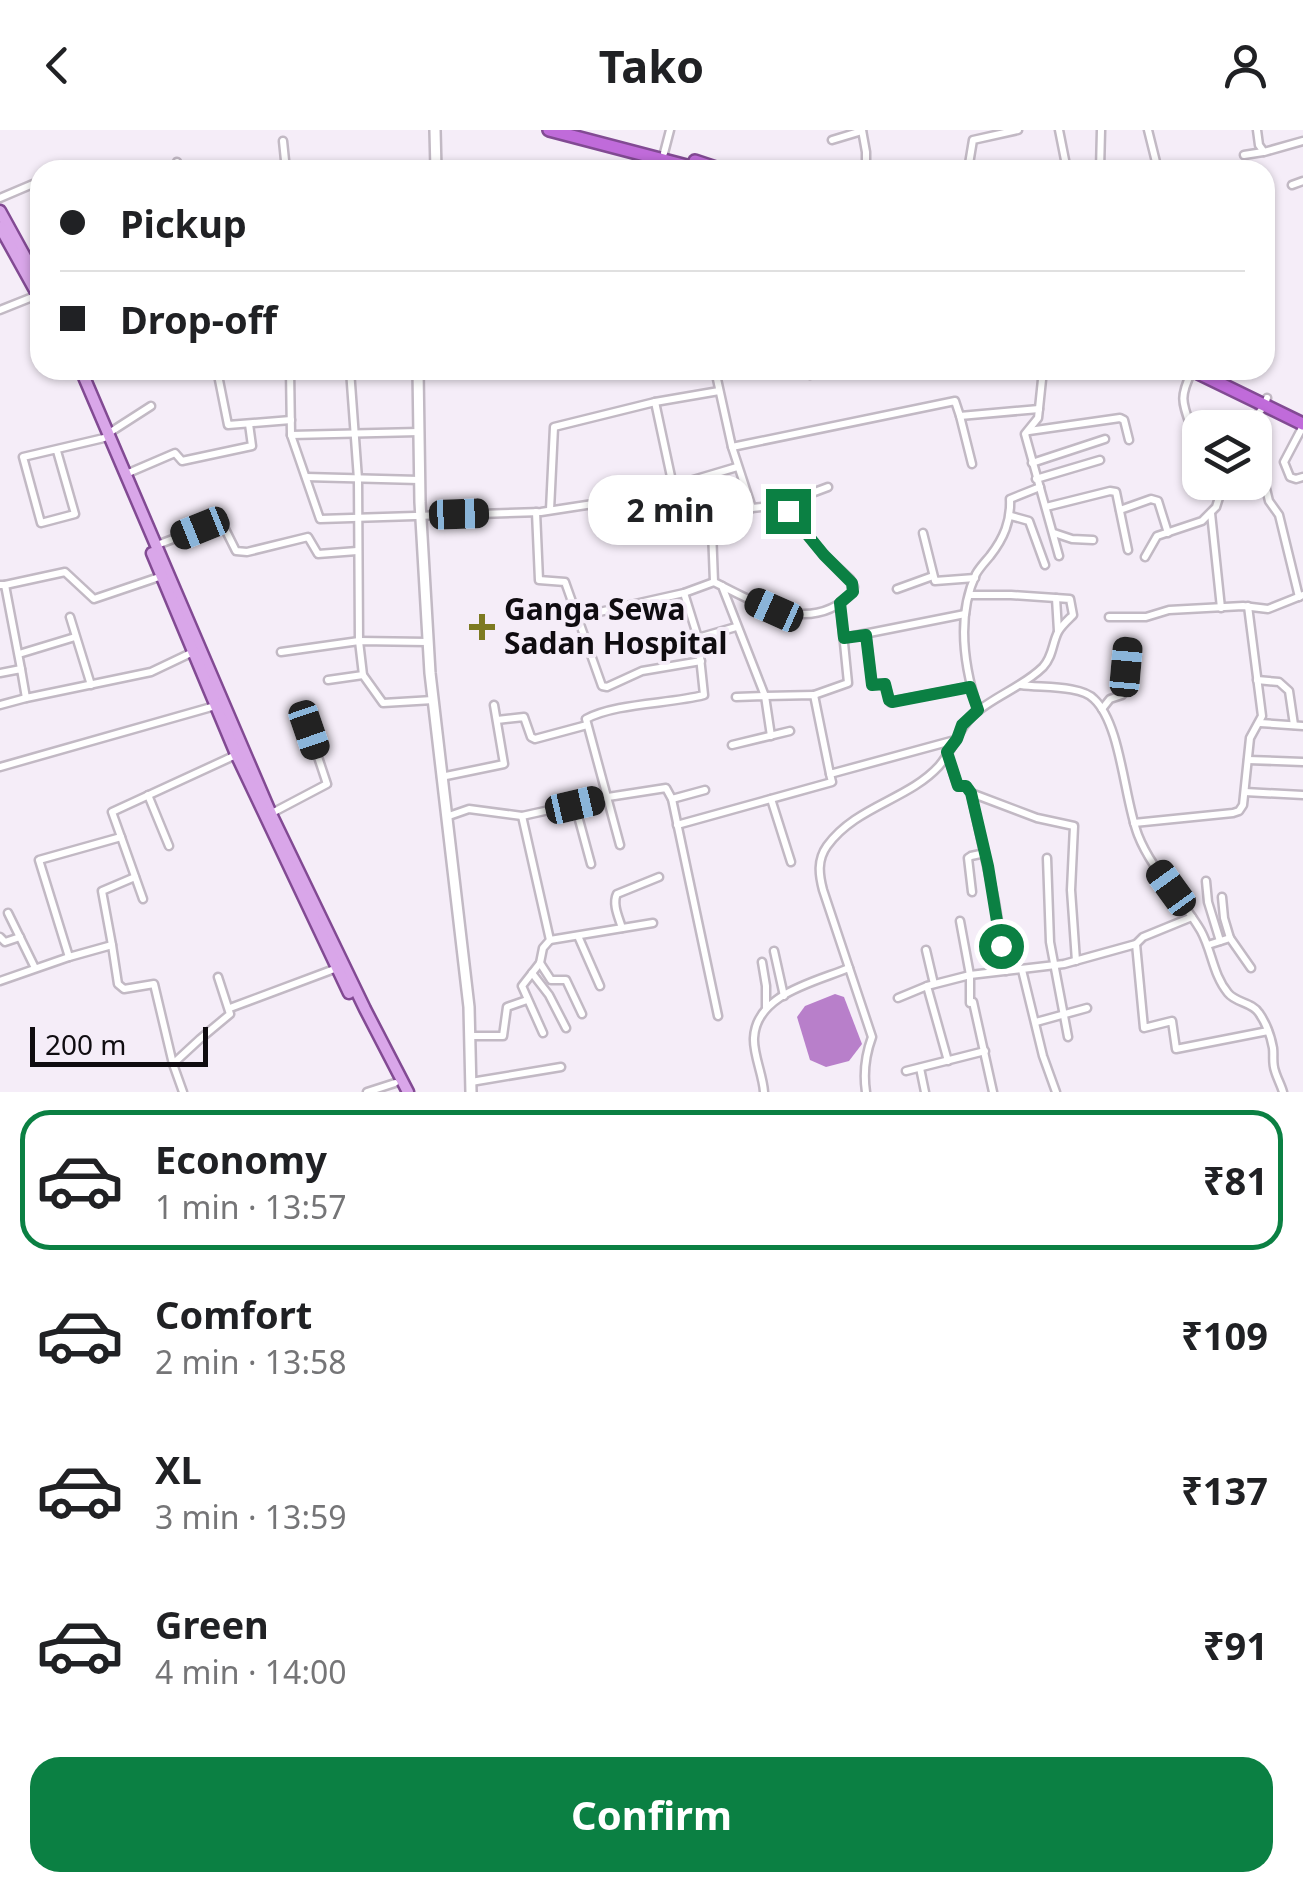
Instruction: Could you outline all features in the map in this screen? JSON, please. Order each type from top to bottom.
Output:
[{"type":"highway","points":[[549,130],[664,160]]},
{"type":"highway","points":[[574,130],[688,160]]},
{"type":"highway","points":[[1216,380],[1266,402]]},
{"type":"highway","points":[[1225,380],[1303,422]]},
{"type":"main road","points":[[0,211],[30,272]]},
{"type":"main road","points":[[1,229],[30,277]]},
{"type":"main road","points":[[82,380],[216,705],[408,1092]]},
{"type":"main road","points":[[106,436],[156,546],[240,753],[337,968],[398,1088]]},
{"type":"street","points":[[434,130],[436,160]]},
{"type":"street","points":[[664,153],[670,130]]},
{"type":"street","points":[[832,140],[862,130],[866,160]]},
{"type":"street","points":[[970,160],[973,140],[1018,130]]},
{"type":"street","points":[[1059,130],[1065,160]]},
{"type":"street","points":[[1100,160],[1102,130]]},
{"type":"street","points":[[1148,130],[1156,160]]},
{"type":"street","points":[[1258,130],[1264,152]]},
{"type":"street","points":[[1244,156],[1300,142],[1292,130]]},
{"type":"street","points":[[283,141],[285,160]]},
{"type":"street","points":[[1292,185],[1303,181]]},
{"type":"street","points":[[0,198],[30,185]]},
{"type":"street","points":[[0,310],[30,297]]},
{"type":"street","points":[[219,380],[228,425],[291,420]]},
{"type":"street","points":[[290,380],[292,435],[320,519],[536,512],[673,486],[738,467]]},
{"type":"street","points":[[351,380],[358,479],[362,675],[383,702],[433,700]]},
{"type":"street","points":[[418,380],[420,515],[428,642],[469,1007],[470,1087],[561,1066]]},
{"type":"street","points":[[717,380],[732,448],[752,508]]},
{"type":"street","points":[[1042,380],[1038,418],[1025,434],[1059,556]]},
{"type":"street","points":[[1186,410],[1182,396],[1189,380]]},
{"type":"street","points":[[550,510],[554,427],[655,402],[720,391]]},
{"type":"street","points":[[655,402],[673,486]]},
{"type":"street","points":[[732,448],[955,402],[972,464]]},
{"type":"street","points":[[1260,410],[1266,402]]},
{"type":"street","points":[[57,450],[76,514],[42,523],[23,457],[106,436],[151,406]]},
{"type":"street","points":[[960,416],[1039,409]]},
{"type":"street","points":[[1028,431],[1120,418],[1129,440]]},
{"type":"street","points":[[1303,422],[1284,462],[1290,477],[1303,476]]},
{"type":"street","points":[[125,474],[176,453],[182,462],[252,446],[249,424]]},
{"type":"street","points":[[292,435],[420,432]]},
{"type":"street","points":[[1032,463],[1105,439]]},
{"type":"street","points":[[978,710],[964,652],[965,614],[978,569],[993,552],[1011,516],[1010,499],[1038,483],[1100,460]]},
{"type":"street","points":[[306,477],[420,480]]},
{"type":"street","points":[[771,736],[764,696],[718,584],[712,530],[752,508],[779,505],[828,487]]},
{"type":"street","points":[[1046,507],[1116,492],[1128,550]]},
{"type":"street","points":[[1120,510],[1151,499],[1158,501],[1168,533]]},
{"type":"street","points":[[1145,558],[1158,536],[1202,521],[1218,500]]},
{"type":"street","points":[[1109,617],[1248,606],[1268,609],[1301,596],[1278,515],[1269,500]]},
{"type":"street","points":[[577,617],[718,584],[794,616],[840,603],[853,592],[852,583],[779,505]]},
{"type":"street","points":[[536,512],[539,580],[565,582],[604,687],[642,671],[702,661]]},
{"type":"street","points":[[1211,512],[1221,608]]},
{"type":"street","points":[[1011,516],[1029,521],[1045,565]]},
{"type":"street","points":[[156,546],[218,522],[236,551],[247,552],[308,537],[318,554],[357,551]]},
{"type":"street","points":[[1053,532],[1072,539],[1092,540]]},
{"type":"street","points":[[923,533],[932,576],[938,582],[974,578]]},
{"type":"street","points":[[26,698],[2,585],[65,572],[94,599],[162,576]]},
{"type":"street","points":[[897,588],[932,576]]},
{"type":"street","points":[[620,845],[586,718],[704,694],[698,638],[684,593]]},
{"type":"street","points":[[970,595],[1070,599],[1072,616],[1058,630]]},
{"type":"street","points":[[866,1092],[864,1064],[872,1037],[822,890],[818,871],[822,856],[848,822],[916,784],[940,765],[962,725],[978,710],[1046,664],[1058,630],[1056,598]]},
{"type":"street","points":[[736,697],[814,696],[848,682],[840,603]]},
{"type":"street","points":[[1134,823],[1236,812],[1244,805],[1252,733],[1262,712],[1248,606]]},
{"type":"street","points":[[844,638],[965,614]]},
{"type":"street","points":[[70,617],[91,684]]},
{"type":"street","points":[[698,638],[736,627]]},
{"type":"street","points":[[866,635],[872,684],[885,684],[890,702],[970,687]]},
{"type":"street","points":[[19,654],[75,637]]},
{"type":"street","points":[[281,652],[359,640],[428,642]]},
{"type":"street","points":[[1102,709],[1110,698],[1125,690],[1128,644]]},
{"type":"street","points":[[0,705],[151,672],[193,652]]},
{"type":"street","points":[[0,674],[21,669]]},
{"type":"street","points":[[328,680],[362,675]]},
{"type":"street","points":[[1257,680],[1279,682],[1290,691],[1299,725],[1260,723]]},
{"type":"street","points":[[1020,685],[1088,693],[1102,709],[1140,841],[1192,917],[1227,992],[1258,1010],[1273,1046],[1275,1072],[1283,1092]]},
{"type":"street","points":[[677,825],[832,782],[814,696]]},
{"type":"street","points":[[0,768],[216,705]]},
{"type":"street","points":[[441,777],[504,764],[494,706]]},
{"type":"street","points":[[497,720],[524,718],[532,739],[586,725]]},
{"type":"street","points":[[271,814],[327,784],[309,730]]},
{"type":"street","points":[[732,745],[790,731]]},
{"type":"street","points":[[830,774],[957,739]]},
{"type":"street","points":[[947,752],[958,786],[966,786],[971,793],[1006,972]]},
{"type":"street","points":[[142,899],[112,812],[240,753]]},
{"type":"street","points":[[1248,760],[1303,762]]},
{"type":"street","points":[[445,817],[468,809],[522,816],[666,788],[672,799],[718,1016]]},
{"type":"street","points":[[672,799],[705,790]]},
{"type":"street","points":[[1245,792],[1303,795]]},
{"type":"street","points":[[971,793],[1037,818],[1074,826],[1076,960]]},
{"type":"street","points":[[148,795],[169,846]]},
{"type":"street","points":[[771,800],[792,862]]},
{"type":"street","points":[[575,805],[592,864]]},
{"type":"street","points":[[522,816],[550,940]]},
{"type":"street","points":[[69,957],[40,860],[121,837]]},
{"type":"street","points":[[972,892],[968,858],[985,853]]},
{"type":"street","points":[[1047,858],[1050,942],[1068,1037]]},
{"type":"street","points":[[135,877],[102,891],[118,984],[124,990],[151,984],[156,988],[183,1092]]},
{"type":"street","points":[[622,928],[617,894],[659,877]]},
{"type":"street","points":[[1206,881],[1220,941]]},
{"type":"street","points":[[1222,896],[1230,938],[1251,968]]},
{"type":"street","points":[[8,913],[35,968]]},
{"type":"street","points":[[898,998],[970,974],[1054,965],[1136,944],[1142,937],[1192,917]]},
{"type":"street","points":[[960,921],[972,1002],[992,1092]]},
{"type":"street","points":[[542,1033],[522,986],[540,963],[543,948],[550,940],[653,923]]},
{"type":"street","points":[[578,936],[600,986]]},
{"type":"street","points":[[0,937],[5,942],[20,937]]},
{"type":"street","points":[[1208,946],[1230,938]]},
{"type":"street","points":[[1136,944],[1144,1028],[1172,1021],[1176,1049],[1268,1031]]},
{"type":"street","points":[[0,981],[112,946]]},
{"type":"street","points":[[926,950],[948,1061]]},
{"type":"street","points":[[774,951],[784,996]]},
{"type":"street","points":[[762,962],[766,1008]]},
{"type":"street","points":[[540,963],[551,980],[566,980],[582,1014]]},
{"type":"street","points":[[230,1008],[337,968]]},
{"type":"street","points":[[764,1092],[754,1040],[760,1014],[772,1001],[849,968]]},
{"type":"street","points":[[1022,970],[1042,1056],[1056,1092]]},
{"type":"street","points":[[532,973],[566,1028]]},
{"type":"street","points":[[173,1064],[228,1017],[230,1008],[218,977]]},
{"type":"street","points":[[470,1036],[503,1036],[507,1006],[527,1000]]},
{"type":"street","points":[[1036,1022],[1087,1008]]},
{"type":"street","points":[[906,1071],[985,1052]]},
{"type":"street","points":[[920,1068],[925,1092]]},
{"type":"street","points":[[367,1092],[398,1088]]},
{"type":"shaded area","points":[[835,994],[844,997],[862,1044],[849,1061],[826,1067],[810,1060],[797,1017],[805,1006]]},
{"type":"place","name":"Ganga Sewa Sadan Hospital","points":[[482,627]]},
{"type":"route","points":[[788,511],[854,587],[840,603],[844,638],[866,635],[872,685],[885,684],[892,702],[970,687],[978,710],[962,725],[947,752],[958,786],[970,789],[1001,946]]}]
